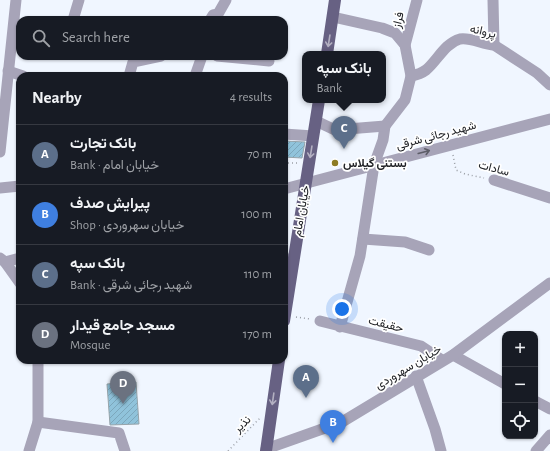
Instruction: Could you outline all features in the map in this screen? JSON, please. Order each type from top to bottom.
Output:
[{"type":"main road","points":[[327,51],[335,0]]},
{"type":"main road","name":"خیابان امام","points":[[288,259],[306,184],[319,103]]},
{"type":"main road","points":[[266,450],[278,364]]},
{"type":"street","points":[[0,152],[16,0]]},
{"type":"street","points":[[74,16],[79,0]]},
{"type":"street","points":[[212,16],[218,14],[226,0]]},
{"type":"street","name":"فراز","points":[[405,45],[417,0]]},
{"type":"street","points":[[493,0],[494,45]]},
{"type":"street","points":[[333,17],[382,28],[395,33],[405,45],[411,76],[405,100],[385,126],[383,140],[374,165],[363,239],[355,277],[340,326]]},
{"type":"street","name":"پروانه","points":[[411,76],[426,70],[450,44],[461,39],[494,45],[537,72],[550,85]]},
{"type":"street","points":[[130,72],[133,62],[142,60]]},
{"type":"street","points":[[196,72],[201,60]]},
{"type":"street","points":[[259,60],[269,61]]},
{"type":"street","points":[[8,71],[16,74]]},
{"type":"street","name":"شهید رجائی شرقی","points":[[288,188],[550,119]]},
{"type":"street","points":[[316,121],[335,130],[385,126]]},
{"type":"street","points":[[288,134],[313,136]]},
{"type":"street","name":"سادات","points":[[494,180],[550,198]]},
{"type":"street","points":[[0,188],[16,186]]},
{"type":"street","points":[[363,239],[405,242],[429,250]]},
{"type":"street","points":[[2,260],[16,258]]},
{"type":"street","points":[[2,260],[16,278]]},
{"type":"street","name":"خیابان سهروردی","points":[[266,450],[342,422],[442,360],[453,355],[550,283]]},
{"type":"street","name":"حقیقت","points":[[320,321],[421,346],[442,360]]},
{"type":"street","points":[[453,355],[502,382]]},
{"type":"street","points":[[29,451],[38,422],[38,364]]},
{"type":"street","points":[[416,376],[435,429],[441,451]]},
{"type":"street","points":[[538,403],[550,409]]},
{"type":"street","points":[[38,422],[119,433],[125,451]]},
{"type":"street","points":[[536,451],[550,435]]},
{"type":"path","name":"سادات","points":[[451,145],[456,170],[465,174],[494,180]]},
{"type":"path","points":[[288,163],[309,164]]},
{"type":"path","points":[[288,318],[320,321]]},
{"type":"path","name":"نذیر","points":[[228,451],[262,417],[271,413]]},
{"type":"building","points":[[288,141],[305,142],[302,158],[288,157]]},
{"type":"building","points":[[136,382],[139,424],[110,425],[107,384]]},
{"type":"place","name":"بانک سپه","points":[[344,149]]},
{"type":"place","name":"بستنی گیلاس","points":[[335,163]]},
{"type":"place","name":"بانک تجارت","points":[[306,398]]},
{"type":"place","name":"مسجد جامع قیدار","points":[[123,404]]},
{"type":"place","name":"پیرایش صدف","points":[[333,443]]}]
